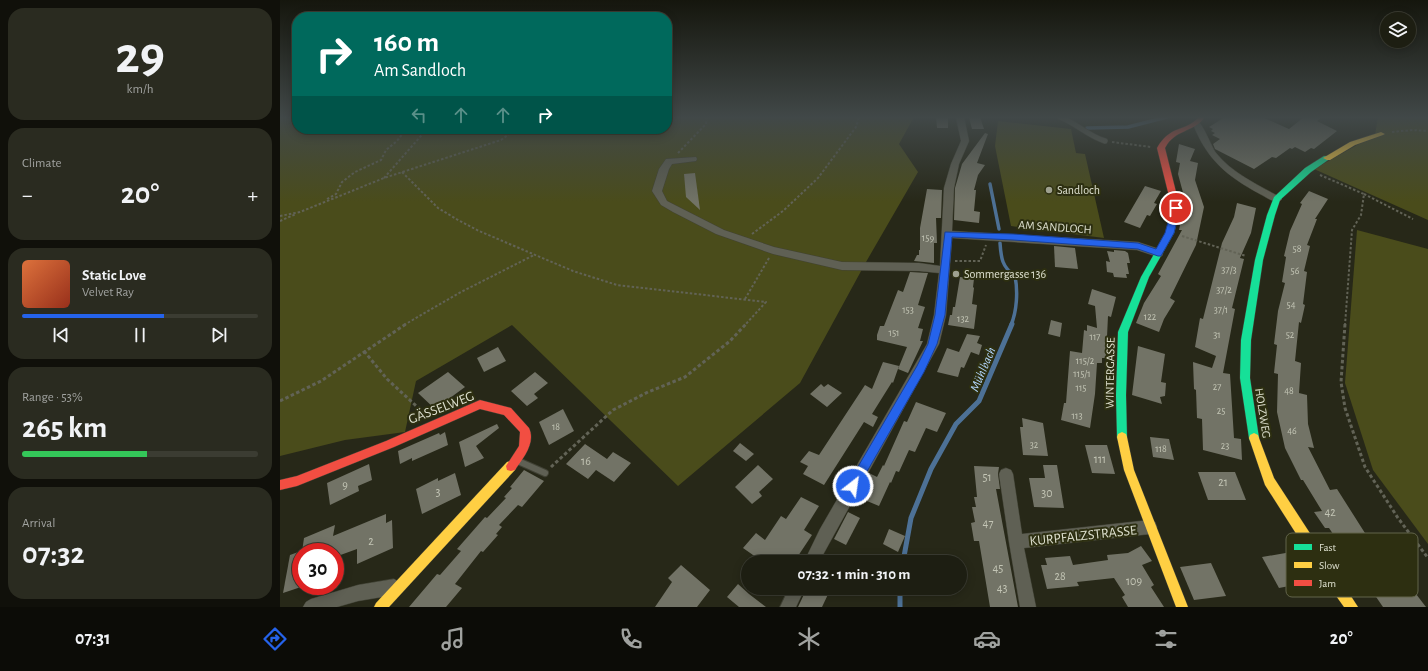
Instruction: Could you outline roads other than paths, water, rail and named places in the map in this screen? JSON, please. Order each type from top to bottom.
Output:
[{"type":"street","points":[[814,555],[825,534],[920,369],[932,344],[940,315],[946,266],[949,188],[955,164],[963,145]]},
{"type":"street","name":"WINTERGASSE","points":[[1162,145],[1161,148],[1176,208],[1170,233],[1145,277],[1132,307],[1122,339],[1122,435],[1129,470],[1182,607]]},
{"type":"street","points":[[1206,145],[1215,157],[1226,167],[1245,181],[1277,199]]},
{"type":"street","name":"HOLZWEG","points":[[1303,533],[1269,480],[1255,443],[1245,378],[1246,340],[1259,260],[1271,215],[1277,199],[1308,170],[1348,145]]},
{"type":"street","points":[[693,159],[669,161],[664,169],[657,191],[664,202],[676,210],[720,232],[773,250],[842,266],[946,266]]},
{"type":"street","name":"AM SANDLOCH","points":[[948,234],[1138,246],[1158,253]]},
{"type":"street","name":"GÄSSELWEG","points":[[280,485],[297,481],[390,444],[434,423],[480,404],[507,411],[525,431],[524,446],[516,460],[380,607]]},
{"type":"street","name":"KURPFALZSTRASSE","points":[[1006,474],[1016,542],[1028,607]]},
{"type":"street","name":"KURPFALZSTRASSE","points":[[1016,542],[1150,527]]},
{"type":"street","points":[[312,607],[358,594],[397,587]]},
{"type":"street","points":[[788,607],[794,595]]},
{"type":"street","name":"HOLZWEG","points":[[1344,597],[1352,607]]},
{"type":"lane","points":[[516,460],[545,473]]},
{"type":"waterway","name":"Mühlbach","points":[[990,184],[999,229]]},
{"type":"waterway","name":"Mühlbach","points":[[1000,243],[1003,262],[1007,269],[1015,276],[1016,282],[1016,307],[1011,325]]},
{"type":"waterway","name":"Mühlbach","points":[[904,555],[911,518],[931,469],[956,424],[979,401],[1012,324]]},
{"type":"waterway","name":"Mühlbach","points":[[900,595],[900,607]]},
{"type":"place","name":"Sandloch","points":[[1049,190]]},
{"type":"place","name":"Sommergasse 136","points":[[956,274]]}]
